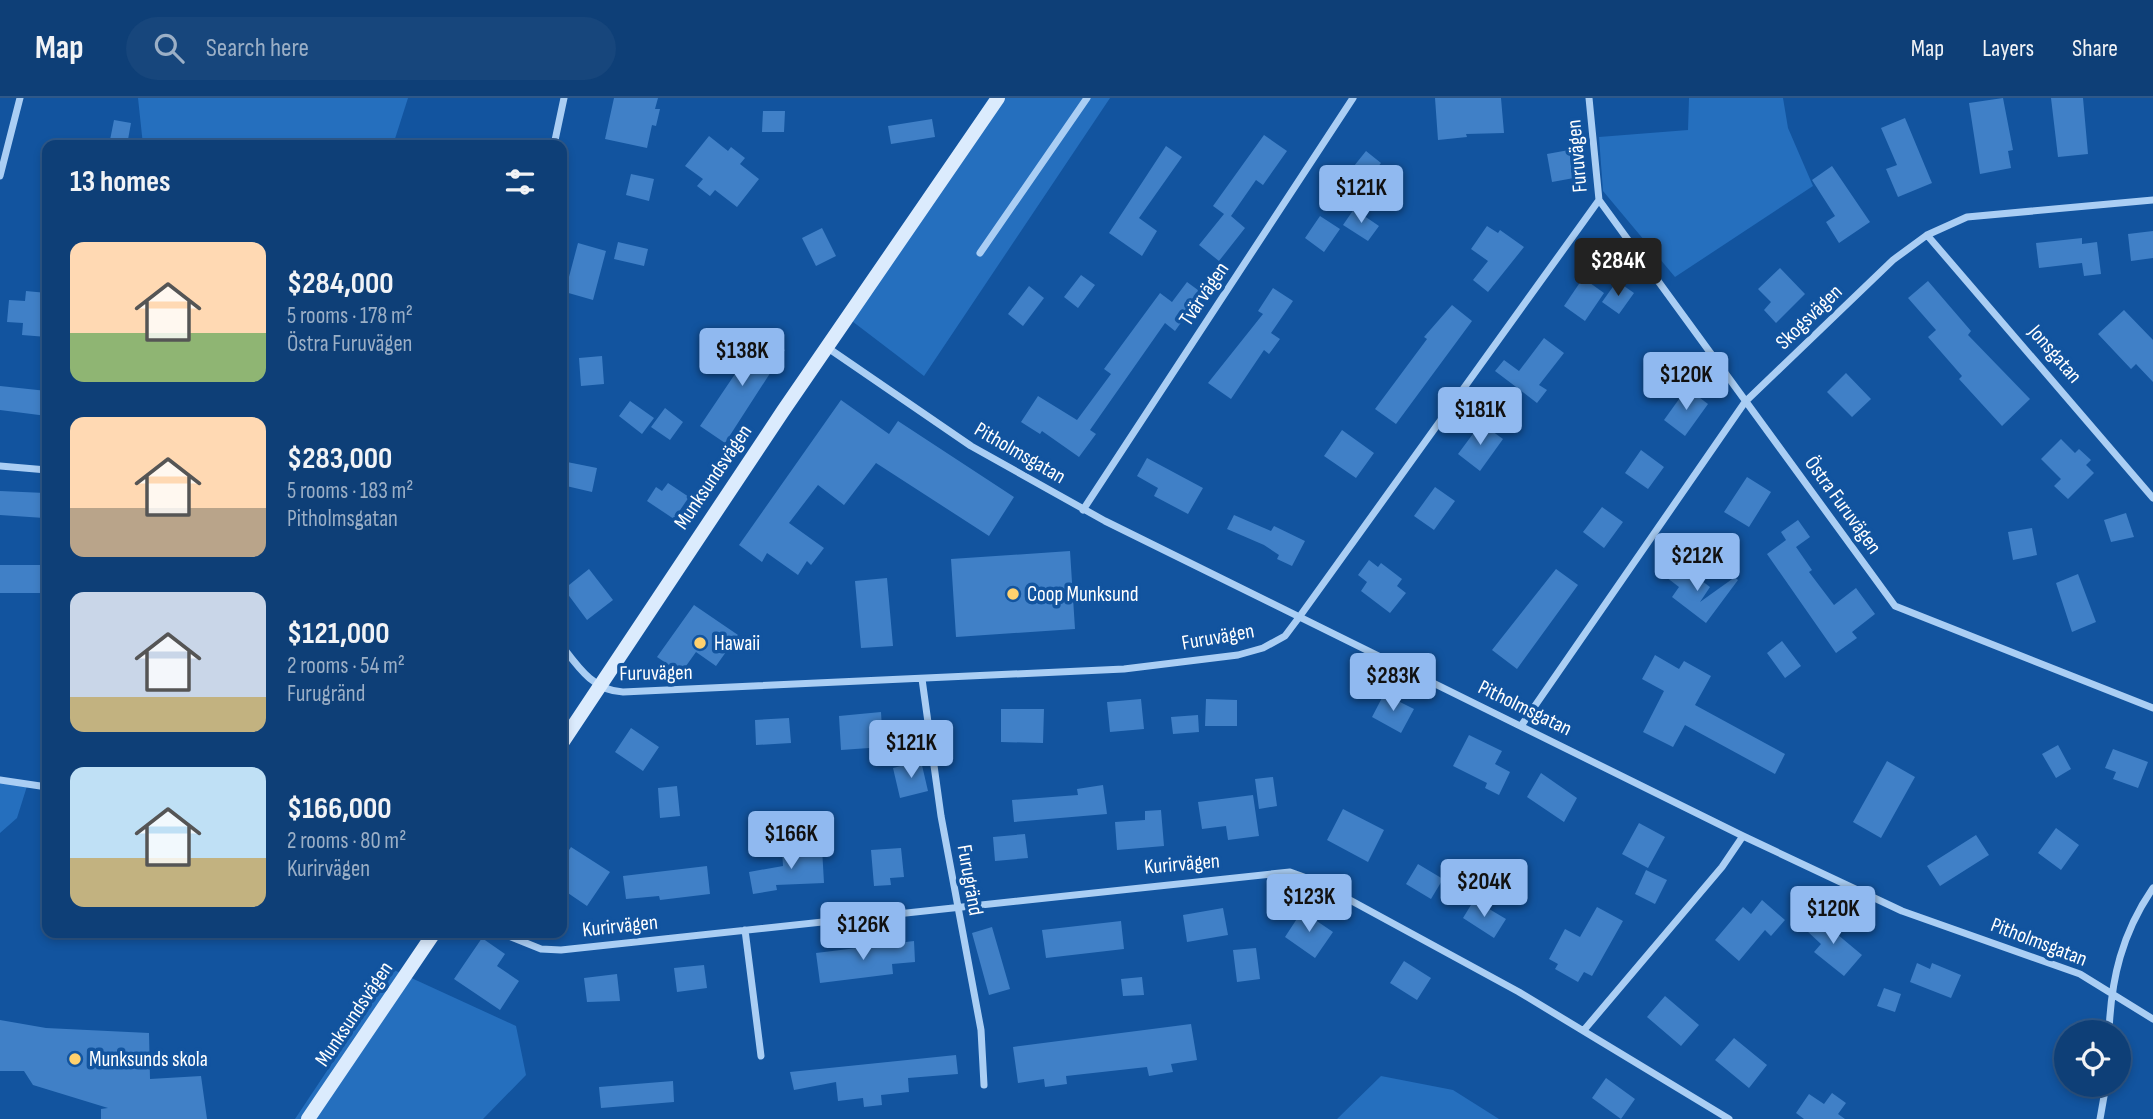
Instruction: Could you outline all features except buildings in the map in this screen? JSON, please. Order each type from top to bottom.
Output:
[{"type":"street","points":[[0,176],[20,98]]},
{"type":"street","points":[[555,140],[565,98]]},
{"type":"street","name":"Munksundsvägen","points":[[567,736],[998,98]]},
{"type":"street","points":[[980,253],[1087,98]]},
{"type":"street","name":"Tvärvägen","points":[[1083,510],[1353,98]]},
{"type":"street","name":"Furuvägen","points":[[600,686],[610,692],[623,692],[1124,668],[1238,655],[1263,648],[1285,636],[1600,200],[1589,98]]},
{"type":"street","name":"Östra Furuvägen","points":[[1600,200],[1895,606],[2012,655],[2153,708]]},
{"type":"street","name":"Skogsvägen","points":[[1521,726],[1745,402],[1893,261],[1927,235],[1967,217],[2153,200]]},
{"type":"street","name":"Jonsgatan","points":[[1927,235],[2153,498]]},
{"type":"street","name":"Pitholmsgatan","points":[[828,348],[971,446],[1083,510],[1743,836],[1902,911],[2048,961],[2110,991],[2153,1019]]},
{"type":"street","points":[[0,466],[42,470]]},
{"type":"street","points":[[567,652],[579,668],[600,686]]},
{"type":"street","name":"Furugränd","points":[[922,679],[956,906],[981,1030],[984,1086]]},
{"type":"street","points":[[0,780],[42,785]]},
{"type":"street","points":[[1584,1031],[1722,867],[1743,836]]},
{"type":"street","name":"Kurirvägen","points":[[514,938],[541,949],[561,950],[956,906],[1297,873],[1405,928],[1584,1031],[1729,1119]]},
{"type":"street","points":[[2109,1020],[2110,991],[2121,948],[2153,888]]},
{"type":"street","points":[[745,930],[761,1056]]},
{"type":"street","name":"Munksundsvägen","points":[[308,1119],[431,938]]},
{"type":"street","points":[[2100,1119],[2104,1097]]},
{"type":"shaded area","points":[[138,98],[408,98],[395,140],[142,140]]},
{"type":"shaded area","points":[[989,98],[1110,98],[924,376],[848,318]]},
{"type":"shaded area","points":[[1689,98],[1783,98],[1788,128],[1813,186],[1675,277],[1603,191],[1599,137],[1688,130]]},
{"type":"shaded area","points":[[0,780],[28,783],[17,818],[0,833]]},
{"type":"shaded area","points":[[394,970],[516,1026],[526,1075],[483,1119],[295,1119]]},
{"type":"shaded area","points":[[1381,1076],[1453,1090],[1499,1119],[1337,1119]]},
{"type":"place","name":"Coop Munksund","points":[[1013,594]]},
{"type":"place","name":"Hawaii","points":[[700,643]]},
{"type":"place","name":"Munksunds skola","points":[[75,1059]]}]
